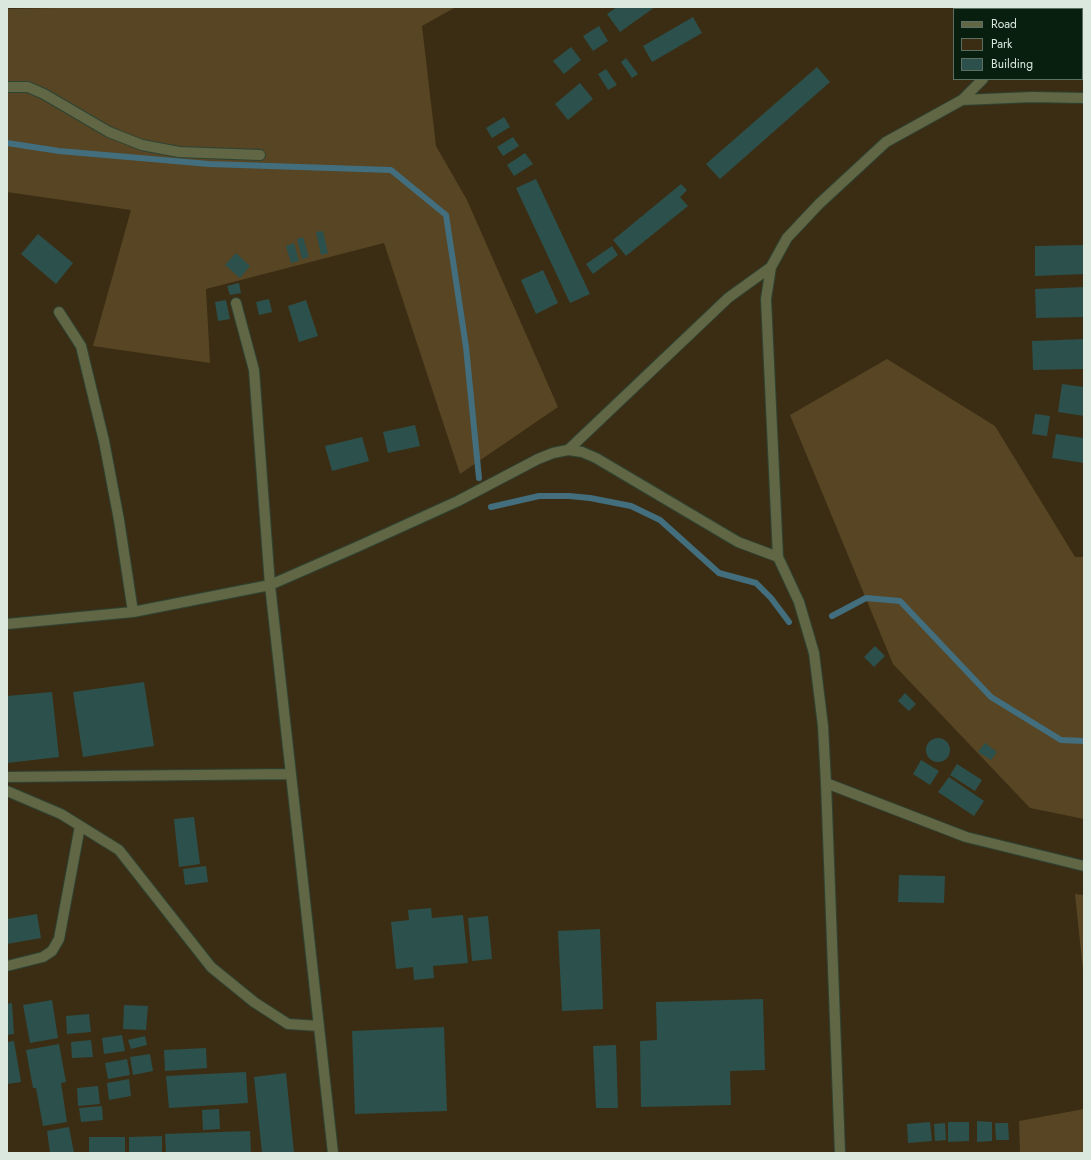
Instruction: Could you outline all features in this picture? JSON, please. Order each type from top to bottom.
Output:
[{"type":"street","points":[[840,1153],[826,783],[822,726],[814,653],[799,602],[778,557],[766,299],[771,267],[787,238],[819,204],[886,142],[962,100],[982,80]]},
{"type":"street","points":[[7,87],[28,87],[44,94],[109,132],[142,145],[179,152],[260,155]]},
{"type":"street","points":[[962,100],[1032,97],[1084,98]]},
{"type":"street","points":[[568,450],[728,298],[771,267]]},
{"type":"street","points":[[236,303],[254,370],[270,585],[333,1153]]},
{"type":"street","points":[[59,312],[81,346],[104,441],[119,520],[133,612]]},
{"type":"street","points":[[7,624],[133,612],[270,585],[451,504],[538,459],[553,453],[568,450],[582,452],[596,458],[738,542],[778,557]]},
{"type":"street","points":[[7,777],[291,774]]},
{"type":"street","points":[[826,783],[966,837],[1084,866]]},
{"type":"street","points":[[7,791],[61,814],[119,850],[211,967],[254,1002],[288,1024],[319,1026]]},
{"type":"street","points":[[7,966],[43,957],[52,951],[56,945],[80,826]]},
{"type":"green space","points":[[7,7],[1084,7],[1084,1153],[7,1153]]},
{"type":"shaded area","points":[[103,7],[456,7],[422,26],[436,146],[467,200],[558,407],[460,474],[384,243],[206,289],[210,363],[93,346],[131,210],[7,192],[7,9]]},
{"type":"shaded area","points":[[887,359],[995,426],[1075,557],[1084,557],[1084,819],[1030,808],[893,664],[790,415]]},
{"type":"shaded area","points":[[1075,894],[1084,895],[1084,980]]},
{"type":"shaded area","points":[[1084,1109],[1084,1153],[1020,1153],[1019,1121]]},
{"type":"building","points":[[617,7],[655,7],[620,32],[607,14]]},
{"type":"building","points":[[693,17],[702,33],[652,62],[643,46]]},
{"type":"building","points":[[599,26],[608,41],[593,51],[583,36]]},
{"type":"building","points":[[571,47],[581,60],[564,74],[553,61]]},
{"type":"building","points":[[626,58],[638,74],[632,78],[621,62]]},
{"type":"building","points":[[817,67],[830,82],[720,179],[706,164]]},
{"type":"building","points":[[606,69],[617,85],[608,90],[598,74]]},
{"type":"building","points":[[580,83],[593,99],[568,120],[555,104]]},
{"type":"building","points":[[504,117],[510,127],[492,138],[486,128]]},
{"type":"building","points":[[513,137],[519,146],[503,156],[497,147]]},
{"type":"building","points":[[525,153],[533,164],[514,176],[507,165]]},
{"type":"building","points":[[536,179],[590,294],[570,303],[516,188]]},
{"type":"building","points":[[681,184],[687,190],[680,197],[688,206],[626,256],[613,240]]},
{"type":"building","points":[[323,231],[328,253],[321,255],[316,232]]},
{"type":"building","points":[[38,234],[73,263],[56,284],[21,254]]},
{"type":"building","points":[[303,237],[309,257],[302,259],[297,239]]},
{"type":"building","points":[[294,243],[299,261],[291,263],[286,246]]},
{"type":"building","points":[[1084,245],[1084,274],[1035,276],[1035,246]]},
{"type":"building","points":[[612,246],[618,255],[593,274],[586,264]]},
{"type":"building","points":[[236,253],[250,266],[240,278],[225,265]]},
{"type":"building","points":[[543,270],[558,303],[536,314],[521,280]]},
{"type":"building","points":[[239,283],[241,293],[230,295],[227,286]]},
{"type":"building","points":[[1084,287],[1084,317],[1036,318],[1035,289]]},
{"type":"building","points":[[269,299],[272,312],[259,315],[256,302]]},
{"type":"building","points":[[226,300],[230,319],[218,321],[215,302]]},
{"type":"building","points":[[306,300],[318,336],[299,342],[288,306]]},
{"type":"building","points":[[1084,339],[1084,369],[1033,370],[1032,341]]},
{"type":"building","points":[[1062,384],[1084,387],[1084,416],[1058,412]]},
{"type":"building","points":[[1035,414],[1050,416],[1047,436],[1032,434]]},
{"type":"building","points":[[415,425],[420,446],[388,453],[383,432]]},
{"type":"building","points":[[1056,434],[1084,438],[1084,463],[1052,458]]},
{"type":"building","points":[[362,437],[369,461],[332,471],[325,446]]},
{"type":"building","points":[[875,646],[885,656],[874,667],[864,657]]},
{"type":"building","points":[[144,682],[154,746],[83,757],[73,692]]},
{"type":"building","points":[[52,692],[59,757],[7,763],[7,696]]},
{"type":"building","points":[[905,693],[916,704],[909,711],[898,701]]},
{"type":"building","points":[[933,738],[943,738],[950,745],[950,755],[943,762],[933,762],[926,755],[926,745]]},
{"type":"building","points":[[985,743],[997,752],[991,760],[978,752]]},
{"type":"building","points":[[921,760],[939,771],[930,785],[913,774]]},
{"type":"building","points":[[957,764],[982,780],[975,791],[950,775]]},
{"type":"building","points":[[949,777],[984,801],[974,816],[938,792]]},
{"type":"building","points":[[194,817],[200,864],[179,867],[174,819]]},
{"type":"building","points":[[206,866],[208,882],[185,885],[183,869]]},
{"type":"building","points":[[899,875],[945,876],[944,903],[898,902]]},
{"type":"building","points":[[431,908],[432,918],[463,915],[468,963],[433,966],[434,978],[414,980],[413,967],[396,969],[391,922],[409,920],[408,910]]},
{"type":"building","points":[[37,914],[41,938],[7,944],[7,919]]},
{"type":"building","points":[[488,916],[492,959],[472,961],[468,918]]},
{"type":"building","points":[[600,929],[603,1009],[562,1011],[558,931]]},
{"type":"building","points":[[763,999],[765,1070],[730,1071],[731,1105],[641,1107],[640,1041],[657,1040],[656,1002]]},
{"type":"building","points":[[52,1000],[58,1038],[30,1043],[23,1005]]},
{"type":"building","points":[[12,1003],[14,1034],[7,1035],[7,1004]]},
{"type":"building","points":[[124,1005],[148,1006],[146,1030],[123,1029]]},
{"type":"building","points":[[89,1014],[91,1032],[67,1034],[66,1016]]},
{"type":"building","points":[[444,1027],[447,1111],[355,1114],[352,1031]]},
{"type":"building","points":[[122,1035],[125,1051],[104,1054],[102,1038]]},
{"type":"building","points":[[145,1036],[147,1045],[131,1049],[128,1040]]},
{"type":"building","points":[[91,1040],[93,1057],[72,1058],[71,1042]]},
{"type":"building","points":[[14,1041],[21,1082],[7,1084],[7,1042]]},
{"type":"building","points":[[59,1044],[66,1082],[61,1083],[67,1122],[43,1126],[36,1088],[33,1088],[26,1050]]},
{"type":"building","points":[[616,1045],[618,1108],[596,1108],[593,1046]]},
{"type":"building","points":[[206,1048],[207,1068],[165,1071],[164,1050]]},
{"type":"building","points":[[150,1054],[153,1071],[133,1075],[130,1057]]},
{"type":"building","points":[[127,1059],[130,1075],[108,1079],[105,1063]]},
{"type":"building","points":[[246,1072],[248,1103],[169,1108],[166,1076]]},
{"type":"building","points":[[286,1073],[294,1153],[262,1153],[254,1077]]},
{"type":"building","points":[[129,1079],[131,1096],[109,1100],[107,1083]]},
{"type":"building","points":[[98,1086],[100,1104],[78,1106],[77,1088]]},
{"type":"building","points":[[102,1106],[103,1120],[81,1122],[79,1108]]},
{"type":"building","points":[[219,1109],[220,1129],[203,1130],[202,1110]]},
{"type":"building","points":[[977,1121],[992,1122],[992,1141],[977,1142]]},
{"type":"building","points":[[930,1122],[932,1141],[908,1143],[907,1124]]},
{"type":"building","points":[[948,1122],[969,1122],[969,1141],[948,1142]]},
{"type":"building","points":[[945,1123],[946,1140],[935,1141],[934,1124]]},
{"type":"building","points":[[995,1123],[1008,1123],[1009,1140],[996,1140]]},
{"type":"building","points":[[69,1127],[74,1153],[50,1153],[47,1131]]},
{"type":"building","points":[[250,1131],[251,1153],[166,1153],[165,1134]]},
{"type":"building","points":[[162,1136],[162,1153],[129,1153],[129,1137]]},
{"type":"building","points":[[89,1137],[125,1137],[125,1153],[89,1153]]},
{"type":"waterway","points":[[7,143],[59,151],[209,164],[391,170],[446,215],[466,347],[479,478]]},
{"type":"waterway","points":[[491,507],[539,496],[590,498],[631,506],[660,520],[719,573],[756,583],[771,598],[789,622]]},
{"type":"waterway","points":[[832,616],[866,598],[900,601],[991,697],[1061,740],[1084,741]]}]
